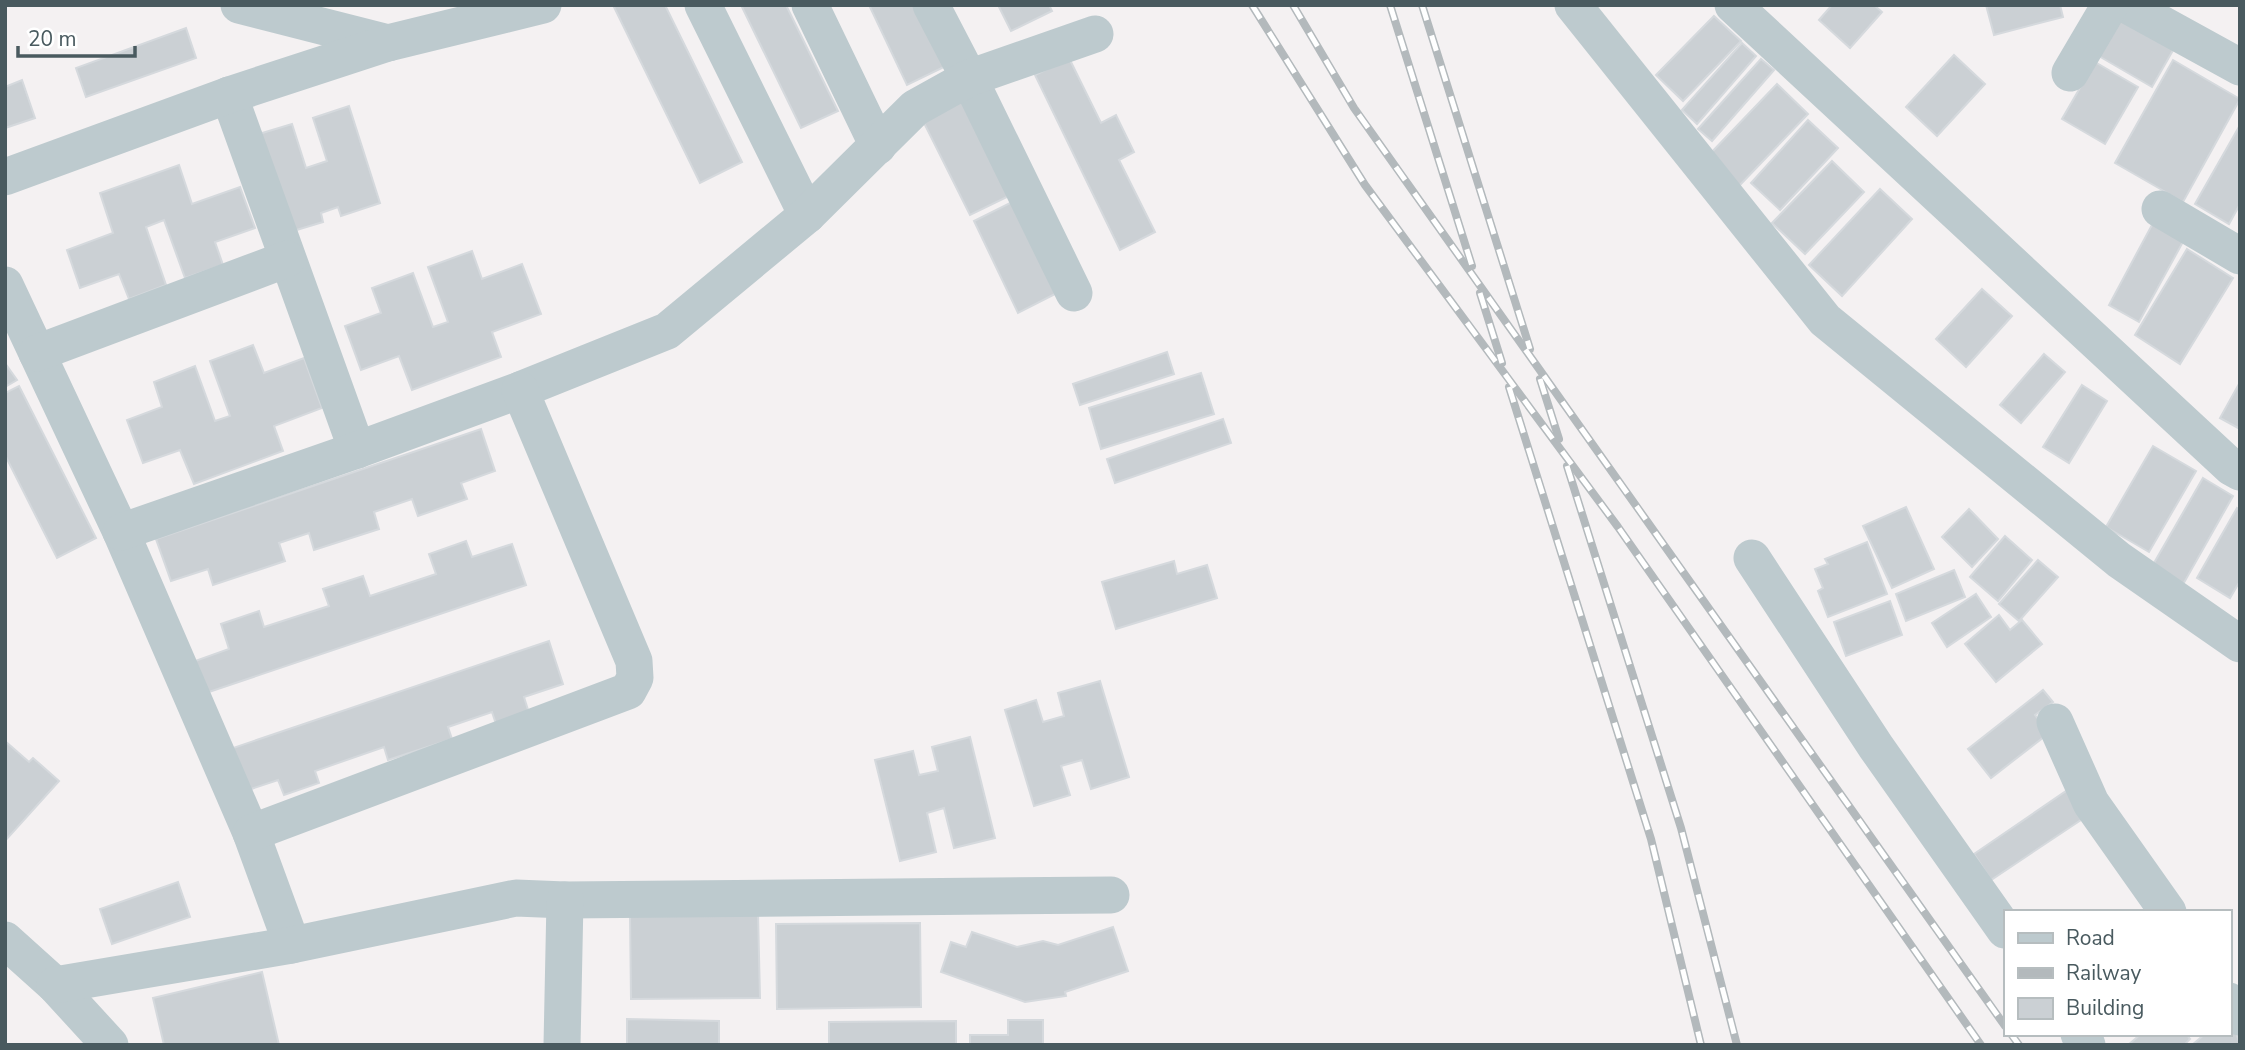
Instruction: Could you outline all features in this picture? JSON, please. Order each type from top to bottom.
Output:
[{"type":"street","points":[[239,5],[388,43]]},
{"type":"street","points":[[5,177],[229,95],[388,43],[543,5]]},
{"type":"street","points":[[703,5],[807,215]]},
{"type":"street","points":[[810,5],[878,146]]},
{"type":"street","points":[[931,5],[1074,293]]},
{"type":"street","points":[[1573,5],[1825,320],[2119,560],[2240,644]]},
{"type":"street","points":[[1733,5],[2231,467],[2240,472]]},
{"type":"street","points":[[2070,73],[2110,5]]},
{"type":"street","points":[[2127,5],[2240,67]]},
{"type":"street","points":[[121,532],[520,390],[667,331],[807,215],[915,108],[969,78],[1094,34]]},
{"type":"street","points":[[229,95],[357,450]]},
{"type":"street","points":[[2160,209],[2240,256]]},
{"type":"street","points":[[37,353],[287,259]]},
{"type":"street","points":[[5,285],[121,532],[251,833],[292,945]]},
{"type":"street","points":[[251,833],[628,691],[635,678],[634,661],[520,390]]},
{"type":"street","points":[[1752,558],[1875,747],[2004,929]]},
{"type":"street","points":[[2055,722],[2091,803],[2167,910]]},
{"type":"street","points":[[55,985],[292,945],[516,898],[565,900],[1111,895]]},
{"type":"street","points":[[562,1045],[565,900]]},
{"type":"street","points":[[5,940],[55,985],[110,1045]]},
{"type":"building","points":[[613,5],[665,5],[742,162],[700,183]]},
{"type":"building","points":[[741,5],[786,5],[838,111],[801,128]]},
{"type":"building","points":[[869,5],[919,5],[948,65],[907,85]]},
{"type":"building","points":[[998,5],[1049,5],[1052,11],[1011,31]]},
{"type":"building","points":[[1832,5],[1874,5],[1882,12],[1850,48],[1819,20]]},
{"type":"building","points":[[1986,5],[2060,5],[2063,17],[1994,35]]},
{"type":"building","points":[[2121,13],[2176,45],[2152,87],[2097,55]]},
{"type":"building","points":[[1714,16],[1741,41],[1683,101],[1656,75]]},
{"type":"building","points":[[186,28],[196,58],[86,97],[76,68]]},
{"type":"building","points":[[1742,43],[1756,56],[1697,124],[1682,110]]},
{"type":"building","points":[[1954,55],[1985,84],[1937,136],[1906,107]]},
{"type":"building","points":[[1069,58],[1101,123],[1116,115],[1134,152],[1119,160],[1155,232],[1120,250],[1035,75]]},
{"type":"building","points":[[1761,59],[1774,70],[1712,141],[1698,129]]},
{"type":"building","points":[[2173,60],[2240,99],[2183,202],[2115,163]]},
{"type":"building","points":[[2095,62],[2138,87],[2105,144],[2062,119]]},
{"type":"building","points":[[22,80],[35,118],[5,128],[5,87]]},
{"type":"building","points":[[1777,84],[1808,114],[1738,187],[1707,157]]},
{"type":"building","points":[[964,96],[1013,194],[970,215],[921,117]]},
{"type":"building","points":[[349,106],[380,203],[341,216],[338,207],[321,213],[323,222],[290,232],[259,134],[292,124],[306,168],[327,161],[313,118]]},
{"type":"building","points":[[1808,120],[1838,148],[1780,210],[1751,183]]},
{"type":"building","points":[[2240,125],[2240,204],[2229,224],[2195,204]]},
{"type":"building","points":[[1832,161],[1864,192],[1805,254],[1772,223]]},
{"type":"building","points":[[179,165],[192,204],[240,187],[255,228],[215,242],[223,265],[185,278],[164,220],[146,227],[166,285],[129,299],[119,274],[80,288],[67,250],[113,233],[100,193]]},
{"type":"building","points":[[1880,189],[1912,219],[1842,296],[1809,265]]},
{"type":"building","points":[[1012,202],[1057,293],[1018,313],[974,221]]},
{"type":"building","points":[[2153,223],[2184,240],[2139,322],[2109,305]]},
{"type":"building","points":[[2187,249],[2233,278],[2180,364],[2135,335]]},
{"type":"building","points":[[472,251],[482,279],[522,264],[541,314],[492,332],[501,357],[412,390],[399,356],[361,370],[345,326],[381,313],[372,288],[413,273],[433,327],[448,322],[428,267]]},
{"type":"building","points":[[1982,289],[2012,316],[1966,367],[1936,339]]},
{"type":"building","points":[[253,345],[264,373],[304,358],[322,408],[274,426],[283,451],[194,484],[180,450],[143,463],[127,420],[162,407],[154,382],[195,366],[215,421],[230,416],[210,361]]},
{"type":"building","points":[[1167,352],[1174,374],[1080,405],[1073,384]]},
{"type":"building","points":[[2044,354],[2065,372],[2021,423],[2000,405]]},
{"type":"building","points":[[5,363],[17,380],[5,387]]},
{"type":"building","points":[[1201,373],[1214,414],[1101,449],[1089,408]]},
{"type":"building","points":[[2240,382],[2240,429],[2220,418]]},
{"type":"building","points":[[2082,385],[2107,401],[2069,463],[2043,447]]},
{"type":"building","points":[[19,386],[96,538],[57,558],[5,455],[5,393]]},
{"type":"building","points":[[1223,419],[1231,443],[1115,483],[1107,459]]},
{"type":"building","points":[[481,429],[495,471],[461,483],[467,499],[418,516],[412,499],[374,512],[379,529],[314,550],[309,533],[279,543],[285,561],[213,585],[208,569],[171,581],[156,539]]},
{"type":"building","points":[[2153,446],[2196,471],[2149,552],[2106,527]]},
{"type":"building","points":[[2203,478],[2233,496],[2181,588],[2150,570]]},
{"type":"building","points":[[1906,507],[1934,569],[1892,588],[1863,526]]},
{"type":"building","points":[[2237,508],[2240,510],[2240,581],[2230,598],[2197,578]]},
{"type":"building","points":[[1969,509],[1998,539],[1972,567],[1942,537]]},
{"type":"building","points":[[2005,536],[2032,560],[1998,601],[1970,577]]},
{"type":"building","points":[[466,541],[472,557],[512,544],[526,585],[206,693],[195,661],[229,649],[221,624],[259,611],[264,627],[329,606],[323,589],[363,576],[370,596],[436,574],[429,554]]},
{"type":"building","points":[[1867,542],[1887,594],[1828,617],[1818,591],[1823,588],[1815,569],[1828,564],[1825,559]]},
{"type":"building","points":[[2038,560],[2058,577],[2019,621],[1999,604]]},
{"type":"building","points":[[1174,561],[1177,574],[1207,565],[1217,598],[1116,629],[1102,582]]},
{"type":"building","points":[[1954,570],[1965,597],[1906,621],[1896,594]]},
{"type":"building","points":[[1976,594],[1991,617],[1947,647],[1932,623]]},
{"type":"building","points":[[1890,601],[1902,635],[1846,656],[1834,622]]},
{"type":"building","points":[[1999,615],[2010,630],[2022,620],[2042,644],[1996,682],[1965,644]]},
{"type":"building","points":[[549,641],[563,684],[524,697],[529,713],[496,724],[492,712],[448,727],[452,739],[388,760],[384,747],[315,771],[319,783],[284,795],[278,780],[245,791],[230,749]]},
{"type":"building","points":[[1100,681],[1129,777],[1091,789],[1082,760],[1061,766],[1070,795],[1034,806],[1005,710],[1036,700],[1043,722],[1064,716],[1058,693]]},
{"type":"building","points":[[2043,690],[2053,702],[2035,715],[2049,733],[1991,778],[1968,749]]},
{"type":"building","points":[[970,737],[995,838],[954,848],[944,808],[927,813],[936,852],[900,861],[875,760],[913,751],[919,775],[938,771],[932,747]]},
{"type":"building","points":[[5,741],[29,762],[33,758],[59,781],[5,841]]},
{"type":"building","points":[[2069,789],[2087,816],[1991,880],[1974,854]]},
{"type":"building","points":[[178,882],[190,917],[112,944],[100,909]]},
{"type":"building","points":[[758,913],[760,998],[631,999],[630,914]]},
{"type":"building","points":[[920,923],[921,1007],[777,1009],[776,924]]},
{"type":"building","points":[[1113,927],[1128,971],[1065,992],[1066,996],[1025,1002],[941,972],[951,942],[966,947],[972,932],[1017,947],[1043,941],[1058,945]]},
{"type":"building","points":[[262,972],[279,1045],[164,1045],[153,998]]},
{"type":"building","points":[[2231,1016],[2240,1045],[2192,1045],[2203,1036],[2231,1036]]},
{"type":"building","points":[[627,1019],[719,1021],[719,1045],[627,1045]]},
{"type":"building","points":[[1008,1020],[1043,1020],[1043,1045],[970,1045],[970,1035],[1008,1035]]},
{"type":"building","points":[[956,1021],[956,1045],[829,1045],[829,1022]]},
{"type":"building","points":[[2139,1036],[2188,1036],[2190,1039],[2184,1045],[2128,1045]]},
{"type":"railway","points":[[1252,5],[1365,185],[1618,527],[1981,1045]]},
{"type":"railway","points":[[1293,5],[1354,108],[2004,1025]]},
{"type":"railway","points":[[1390,5],[1472,266]]},
{"type":"railway","points":[[1422,5],[1530,349]]},
{"type":"railway","points":[[1480,293],[1502,363]]},
{"type":"railway","points":[[1540,379],[1559,439]]},
{"type":"railway","points":[[1509,387],[1651,839],[1701,1045]]},
{"type":"railway","points":[[1567,466],[1681,828],[1737,1045]]},
{"type":"railway","points":[[2012,1036],[2019,1045]]}]
